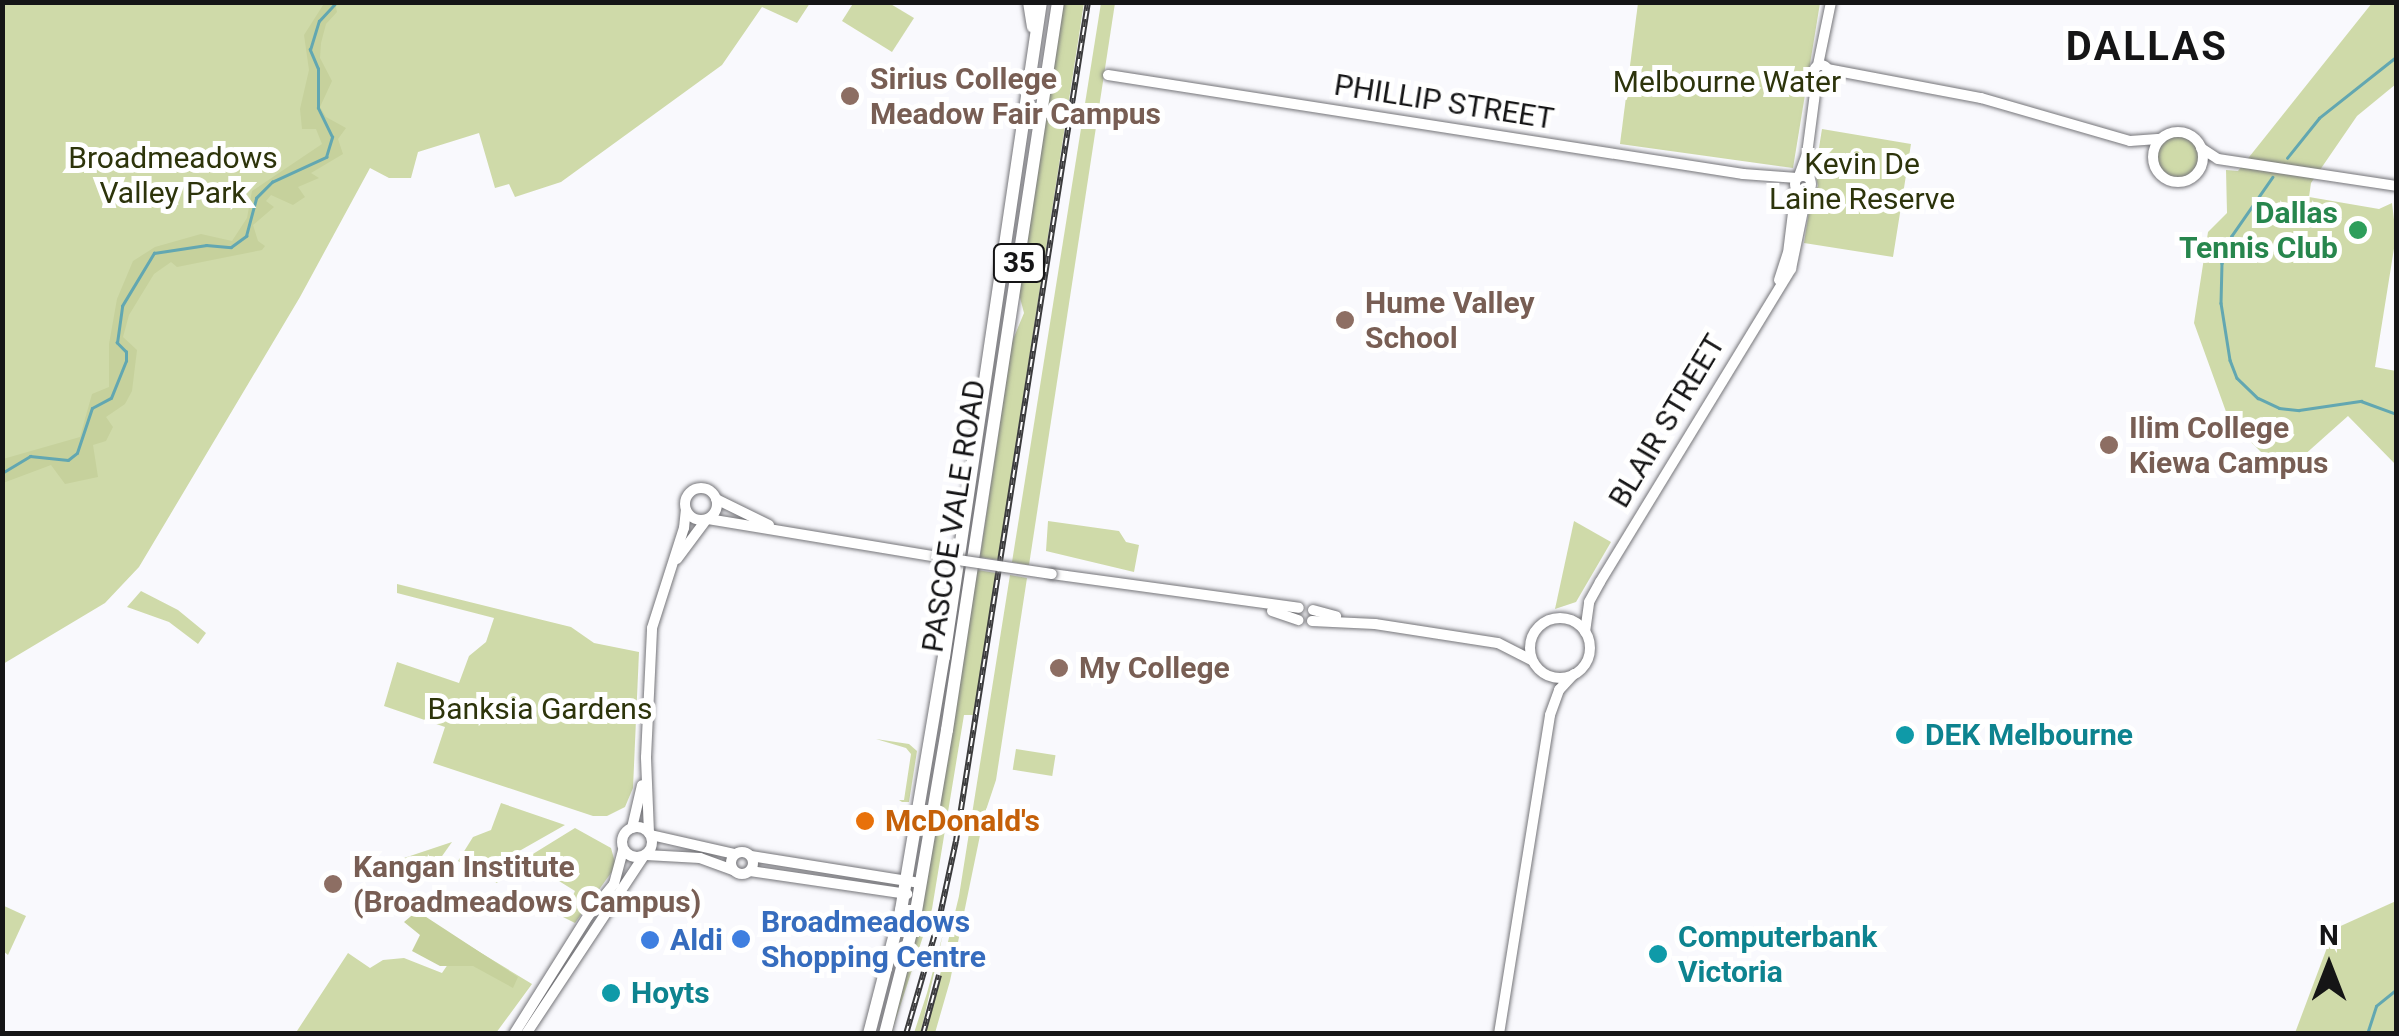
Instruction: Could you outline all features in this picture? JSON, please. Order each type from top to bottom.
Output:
[{"type":"main road","points":[[1029,2],[1035,39]]},
{"type":"main road","name":"PASCOE VALE ROAD","points":[[869,1034],[912,889],[928,744],[1040,2]]},
{"type":"main road","name":"PASCOE VALE ROAD","points":[[884,1034],[947,730],[1058,2]]},
{"type":"main road","points":[[969,491],[987,410],[996,408]]},
{"type":"main road","points":[[928,744],[947,730]]},
{"type":"street","name":"BLAIR STREET","points":[[1585,632],[1589,602],[1600,582],[1777,286],[1788,253],[1823,72],[1831,2]]},
{"type":"street","points":[[1823,72],[1974,96],[2130,142],[2161,139],[2171,133],[2186,134],[2212,157],[2396,186]]},
{"type":"street","name":"PHILLIP STREET","points":[[1108,75],[1800,183]]},
{"type":"street","points":[[2153,162],[2161,139]]},
{"type":"street","points":[[2130,142],[2153,162],[2162,176],[2176,182],[2190,179],[2212,164],[2237,163]]},
{"type":"street","points":[[2199,171],[2201,148]]},
{"type":"street","points":[[526,1034],[652,846],[646,757],[652,628],[687,497],[694,490],[710,490],[716,499],[742,516],[790,533]]},
{"type":"street","points":[[669,571],[717,508],[716,499]]},
{"type":"street","points":[[686,510],[692,517],[1498,644],[1554,677],[1574,674]]},
{"type":"street","name":"BLAIR STREET","points":[[1562,618],[1585,602],[1600,582]]},
{"type":"street","points":[[1498,644],[1562,618],[1585,632],[1588,658],[1559,690],[1550,715],[1499,1034]]},
{"type":"street","points":[[1535,631],[1535,664],[1548,688],[1550,715]]},
{"type":"street","points":[[514,1034],[588,916],[614,884],[623,850],[622,838],[632,828],[646,757]]},
{"type":"street","points":[[632,828],[734,854],[742,852],[912,889]]},
{"type":"street","points":[[623,850],[631,857],[700,858],[733,870],[912,889]]},
{"type":"street","points":[[733,870],[734,854]]},
{"type":"street","points":[[750,872],[751,856]]},
{"type":"green space","points":[[325,2],[335,3],[337,12],[326,24],[321,43],[320,58],[332,81],[320,107],[326,117],[346,128],[338,139],[343,154],[311,173],[319,178],[298,187],[305,197],[293,205],[271,195],[266,201],[274,207],[253,225],[258,241],[265,246],[262,250],[177,267],[171,262],[154,274],[129,315],[123,337],[137,350],[132,391],[125,404],[106,417],[113,427],[106,441],[93,445],[98,477],[65,484],[51,465],[3,483],[3,459],[80,437],[92,394],[109,387],[109,344],[117,299],[133,261],[155,247],[201,234],[232,241],[247,218],[252,191],[322,144],[316,129],[302,129],[300,109],[309,70],[304,35]]},
{"type":"green space","points":[[854,2],[889,3],[914,18],[892,52],[842,21]]},
{"type":"green space","name":"Broadmeadows Valley Park","points":[[3,3],[810,3],[797,23],[762,7],[722,65],[561,182],[515,197],[509,184],[495,188],[479,133],[418,152],[411,178],[389,178],[370,168],[300,297],[139,567],[105,603],[3,664]]},
{"type":"green space","points":[[1063,3],[1084,3],[998,560],[980,557],[1012,342],[1024,313],[1019,294]]},
{"type":"green space","points":[[1101,3],[1115,3],[1029,565],[1012,562]]},
{"type":"green space","name":"Melbourne Water","points":[[1638,3],[1820,3],[1793,168],[1620,144]]},
{"type":"green space","points":[[2372,3],[2396,3],[2396,84],[2357,116],[2311,183],[2309,197],[2379,209],[2392,203],[2396,236],[2375,367],[2396,371],[2396,465],[2348,416],[2283,474],[2229,420],[2194,323],[2208,232],[2227,213],[2226,170],[2238,171]]},
{"type":"green space","name":"Kevin De Laine Reserve","points":[[1822,129],[1911,144],[1893,257],[1804,243],[1811,198],[1818,186],[1815,173]]},
{"type":"green space","points":[[2178,135],[2194,141],[2200,157],[2194,173],[2178,179],[2162,173],[2156,157],[2162,141]]},
{"type":"green space","points":[[1048,521],[1119,531],[1126,542],[1139,545],[1134,572],[1046,551]]},
{"type":"green space","points":[[1574,521],[1611,542],[1576,602],[1555,609]]},
{"type":"green space","points":[[977,570],[996,573],[974,715],[964,715],[932,909],[891,1034],[921,915]]},
{"type":"green space","points":[[1010,575],[1027,578],[996,780],[984,816],[950,981],[935,1033],[926,1033],[959,896]]},
{"type":"green space","name":"Banksia Gardens","points":[[397,584],[571,627],[594,643],[639,652],[633,788],[625,807],[607,816],[593,816],[433,763],[445,727],[384,706],[397,662],[459,683],[469,656],[486,642],[494,618],[397,593]]},
{"type":"green space","points":[[141,591],[178,610],[206,633],[198,644],[169,622],[127,607]]},
{"type":"green space","points":[[876,739],[909,744],[917,751],[909,802],[899,800],[904,800],[911,754],[906,748]]},
{"type":"green space","points":[[1016,749],[1056,755],[1052,776],[1013,770]]},
{"type":"green space","points":[[501,803],[565,825],[514,854],[497,883],[458,861],[473,837],[491,830]]},
{"type":"green space","points":[[575,828],[611,848],[616,866],[575,923],[563,917],[575,891],[530,863],[528,857]]},
{"type":"green space","points":[[452,842],[435,866],[408,866],[401,859]]},
{"type":"green space","points":[[2396,901],[2396,1033],[2295,1033],[2334,929]]},
{"type":"green space","points":[[2,905],[26,916],[8,955],[3,951]]},
{"type":"green space","points":[[417,911],[518,977],[513,988],[473,966],[440,966],[412,951],[420,935],[404,922]]},
{"type":"green space","points":[[943,934],[921,1031],[914,1033],[927,993]]},
{"type":"green space","points":[[463,942],[532,984],[496,1033],[295,1034],[348,953],[370,968],[383,960],[404,958],[442,973]]},
{"type":"waterway","points":[[2,473],[30,456],[68,460],[77,453],[92,408],[111,398],[126,361],[126,352],[117,343],[122,306],[154,253],[206,245],[231,247],[246,236],[256,198],[272,182],[326,157],[332,137],[318,108],[318,69],[310,50],[319,21],[337,2]]},
{"type":"waterway","points":[[2287,158],[2319,118],[2396,57]]},
{"type":"waterway","points":[[2273,177],[2232,236],[2222,263],[2221,303],[2230,360],[2237,378],[2258,398],[2279,408],[2299,410],[2361,401],[2396,414]]},
{"type":"waterway","points":[[2367,1034],[2376,1006],[2396,990]]},
{"type":"railway","points":[[906,1034],[939,920],[956,841],[1088,2]]},
{"type":"railway","points":[[923,1034],[939,975]]},
{"type":"place","name":"Sirius College Meadow Fair Campus","points":[[850,96]]},
{"type":"place","name":"Dallas Tennis Club","points":[[2358,230]]},
{"type":"place","name":"Hume Valley School","points":[[1345,320]]},
{"type":"place","name":"Ilim College Kiewa Campus","points":[[2109,445]]},
{"type":"place","name":"My College","points":[[1059,668]]},
{"type":"place","name":"DEK Melbourne","points":[[1905,735]]},
{"type":"place","name":"McDonald's","points":[[865,821]]},
{"type":"place","name":"Kangan Institute (Broadmeadows Campus)","points":[[333,884]]},
{"type":"place","name":"Broadmeadows Shopping Centre","points":[[741,939]]},
{"type":"place","name":"Aldi","points":[[650,940]]},
{"type":"place","name":"Computerbank Victoria","points":[[1658,954]]},
{"type":"place","name":"Hoyts","points":[[611,993]]},
{"type":"district","name":"DALLAS","points":[[2147,47]]}]
